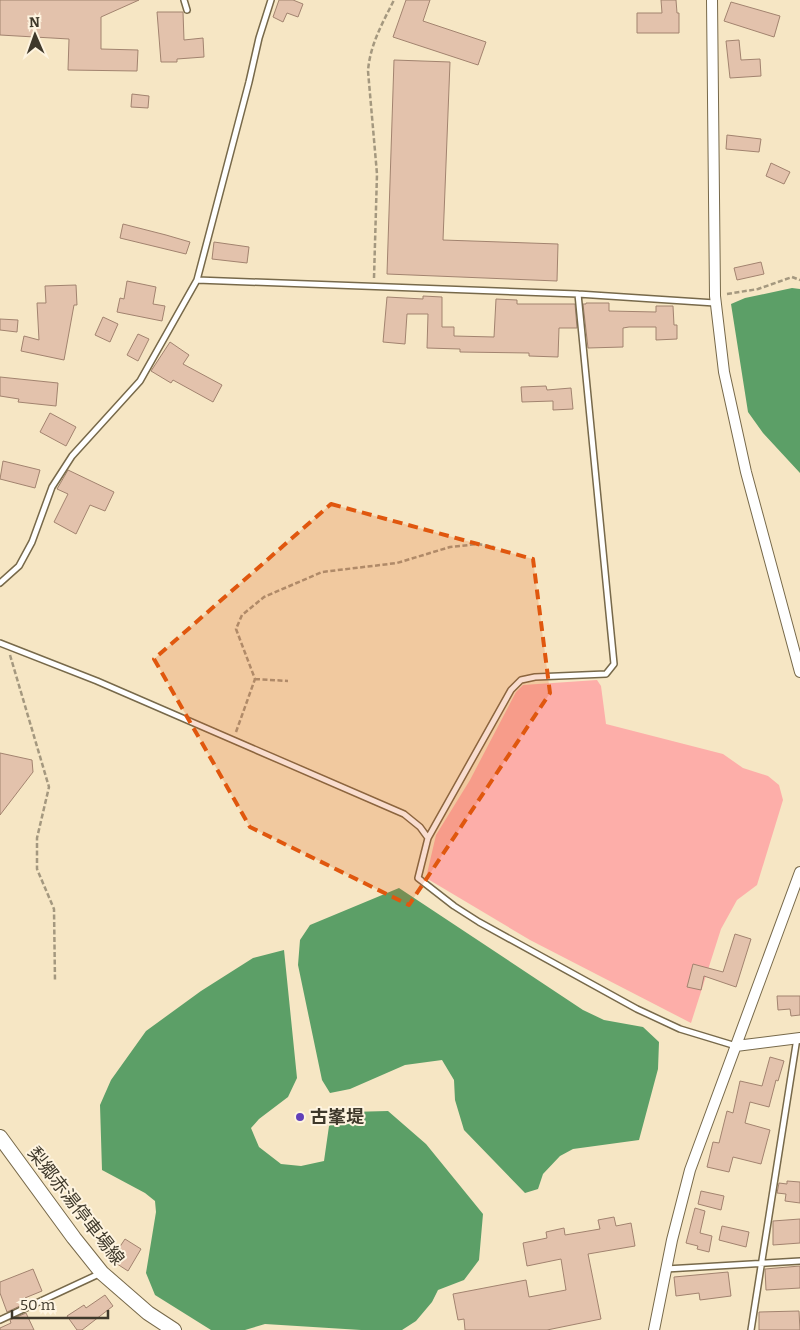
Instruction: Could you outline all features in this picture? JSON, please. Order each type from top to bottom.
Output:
[{"type":"main road","name":"梨郷赤湯停車場線","points":[[0,1137],[102,1273],[148,1313],[174,1330]]},
{"type":"street","points":[[712,0],[715,299],[724,372],[734,424],[800,672]]},
{"type":"street","points":[[654,1330],[666,1269],[690,1170],[800,872]]},
{"type":"street","points":[[736,1046],[799,1038]]},
{"type":"lane","points":[[184,0],[187,10]]},
{"type":"lane","points":[[0,583],[19,566],[32,542],[52,487],[72,456],[140,382],[196,280],[259,38],[271,0]]},
{"type":"lane","points":[[196,280],[715,299]]},
{"type":"lane","points":[[578,294],[614,664],[606,674],[535,677],[521,680],[511,690],[428,838],[418,878],[454,906],[479,922],[637,1009],[680,1029],[736,1046]]},
{"type":"lane","points":[[0,643],[7,644],[404,814],[420,827],[428,838]]},
{"type":"lane","points":[[751,1330],[799,1038]]},
{"type":"lane","points":[[666,1269],[800,1261]]},
{"type":"lane","points":[[0,1320],[102,1273]]},
{"type":"path","points":[[374,287],[377,174],[368,72],[369,59],[375,38],[394,0]]},
{"type":"path","points":[[715,299],[758,289],[792,277],[800,280]]},
{"type":"path","points":[[233,741],[255,679],[236,629],[242,615],[264,597],[322,572],[397,562],[450,547],[478,544],[494,547]]},
{"type":"path","points":[[7,644],[49,786],[36,838],[37,870],[54,909],[55,981]]},
{"type":"path","points":[[255,679],[288,681]]},
{"type":"highlighted area","points":[[331,504],[533,559],[550,693],[409,905],[250,827],[154,659]]},
{"type":"shaded area","points":[[792,288],[800,289],[800,473],[763,433],[748,412],[731,304],[745,298]]},
{"type":"shaded area","points":[[597,680],[601,686],[606,724],[723,754],[743,768],[768,776],[779,785],[783,800],[757,885],[737,900],[721,929],[691,1023],[530,940],[426,878],[436,835],[470,780],[516,692],[523,685]]},
{"type":"shaded area","points":[[399,888],[583,1010],[604,1020],[643,1027],[659,1042],[658,1069],[639,1140],[573,1149],[560,1156],[543,1174],[538,1189],[525,1193],[464,1130],[455,1100],[454,1080],[442,1060],[405,1065],[350,1089],[330,1093],[322,1080],[298,965],[300,940],[310,925]]},
{"type":"shaded area","points":[[284,950],[297,1078],[288,1097],[259,1119],[251,1128],[259,1147],[281,1164],[301,1166],[324,1161],[329,1126],[349,1112],[388,1111],[426,1144],[483,1214],[479,1260],[464,1280],[438,1290],[432,1302],[416,1321],[402,1330],[361,1330],[265,1324],[245,1330],[211,1330],[155,1295],[146,1273],[156,1212],[155,1201],[145,1193],[102,1170],[100,1105],[111,1080],[146,1031],[201,991],[253,958]]},
{"type":"building","points":[[0,0],[139,0],[101,17],[101,49],[138,50],[137,71],[68,70],[69,39],[0,35]]},
{"type":"building","points":[[279,0],[293,0],[303,4],[298,17],[287,13],[283,22],[273,17]]},
{"type":"building","points":[[406,0],[430,0],[423,21],[486,42],[478,65],[393,37]]},
{"type":"building","points":[[661,0],[676,0],[677,13],[679,13],[679,33],[637,33],[637,13],[662,13]]},
{"type":"building","points":[[731,2],[780,16],[774,37],[724,21]]},
{"type":"building","points":[[157,12],[183,12],[184,40],[203,38],[204,57],[177,59],[177,62],[161,62]]},
{"type":"building","points":[[739,40],[741,60],[760,59],[761,76],[730,78],[726,41]]},
{"type":"building","points":[[394,60],[450,62],[443,240],[558,244],[557,281],[387,274]]},
{"type":"building","points":[[132,94],[149,96],[148,108],[131,107]]},
{"type":"building","points":[[727,135],[761,139],[759,152],[726,149]]},
{"type":"building","points":[[771,163],[790,172],[784,184],[766,176]]},
{"type":"building","points":[[123,224],[190,242],[186,254],[120,238]]},
{"type":"building","points":[[214,242],[249,247],[247,263],[212,259]]},
{"type":"building","points":[[761,262],[764,274],[737,280],[734,268]]},
{"type":"building","points":[[127,281],[156,287],[153,304],[165,306],[162,321],[117,312],[120,298],[124,299]]},
{"type":"building","points":[[76,285],[77,305],[74,305],[64,360],[21,351],[24,336],[39,340],[37,303],[46,303],[45,286]]},
{"type":"building","points":[[423,296],[442,297],[442,327],[454,327],[454,336],[494,337],[496,299],[517,300],[517,304],[575,304],[577,328],[559,328],[558,357],[529,356],[529,353],[460,352],[460,349],[427,348],[428,314],[407,314],[405,344],[383,342],[387,297],[423,299]]},
{"type":"building","points":[[609,303],[609,311],[656,312],[656,306],[673,306],[674,325],[677,325],[677,339],[656,340],[656,327],[629,327],[623,328],[623,347],[588,348],[583,304]]},
{"type":"building","points":[[103,317],[118,324],[110,342],[95,335]]},
{"type":"building","points":[[0,319],[18,320],[17,332],[0,330]]},
{"type":"building","points":[[138,334],[149,339],[138,361],[127,355]]},
{"type":"building","points":[[170,342],[189,355],[183,364],[222,385],[213,402],[173,380],[171,383],[151,371]]},
{"type":"building","points":[[0,377],[58,383],[56,406],[18,402],[19,399],[0,396]]},
{"type":"building","points":[[546,386],[547,390],[571,388],[573,409],[553,410],[553,401],[522,402],[521,387]]},
{"type":"building","points":[[50,413],[76,427],[66,446],[40,432]]},
{"type":"building","points":[[3,461],[40,470],[35,488],[0,479]]},
{"type":"building","points":[[68,470],[114,492],[105,511],[90,505],[76,534],[54,522],[68,494],[57,489]]},
{"type":"building","points":[[0,753],[32,760],[33,772],[0,815]]},
{"type":"building","points":[[735,934],[751,939],[736,987],[704,976],[701,990],[687,987],[693,964],[723,972]]},
{"type":"building","points":[[777,996],[800,996],[800,1015],[791,1016],[790,1009],[778,1010]]},
{"type":"building","points":[[770,1057],[784,1061],[778,1081],[776,1080],[769,1107],[750,1102],[745,1123],[770,1130],[761,1164],[733,1157],[729,1172],[707,1167],[713,1142],[719,1143],[727,1111],[733,1113],[740,1081],[762,1086]]},
{"type":"building","points":[[787,1181],[800,1182],[800,1203],[785,1201],[786,1194],[777,1193],[779,1183],[787,1184]]},
{"type":"building","points":[[701,1191],[724,1196],[721,1210],[698,1204]]},
{"type":"building","points":[[695,1208],[705,1211],[700,1233],[712,1236],[709,1252],[697,1249],[698,1246],[686,1243]]},
{"type":"building","points":[[614,1217],[616,1226],[631,1223],[635,1246],[588,1254],[601,1319],[547,1330],[465,1330],[464,1319],[458,1320],[453,1294],[526,1280],[529,1297],[566,1290],[561,1259],[527,1266],[523,1243],[547,1238],[546,1232],[564,1228],[565,1235],[600,1229],[598,1220]]},
{"type":"building","points":[[800,1219],[800,1243],[773,1245],[773,1221]]},
{"type":"building","points":[[722,1226],[749,1232],[746,1247],[719,1240]]},
{"type":"building","points":[[125,1239],[141,1249],[128,1271],[111,1260]]},
{"type":"building","points":[[800,1266],[800,1288],[766,1290],[765,1269]]},
{"type":"building","points":[[33,1269],[42,1291],[20,1300],[22,1305],[7,1312],[0,1293],[0,1282]]},
{"type":"building","points":[[728,1272],[731,1296],[700,1300],[699,1293],[676,1296],[674,1277]]},
{"type":"building","points":[[105,1295],[113,1306],[82,1330],[77,1330],[67,1316],[84,1305],[86,1308]]},
{"type":"building","points":[[799,1311],[800,1330],[759,1330],[759,1312]]},
{"type":"building","points":[[26,1313],[34,1330],[0,1330],[0,1328],[11,1323],[10,1320]]},
{"type":"place","name":"古峯堤","points":[[300,1117]]}]
